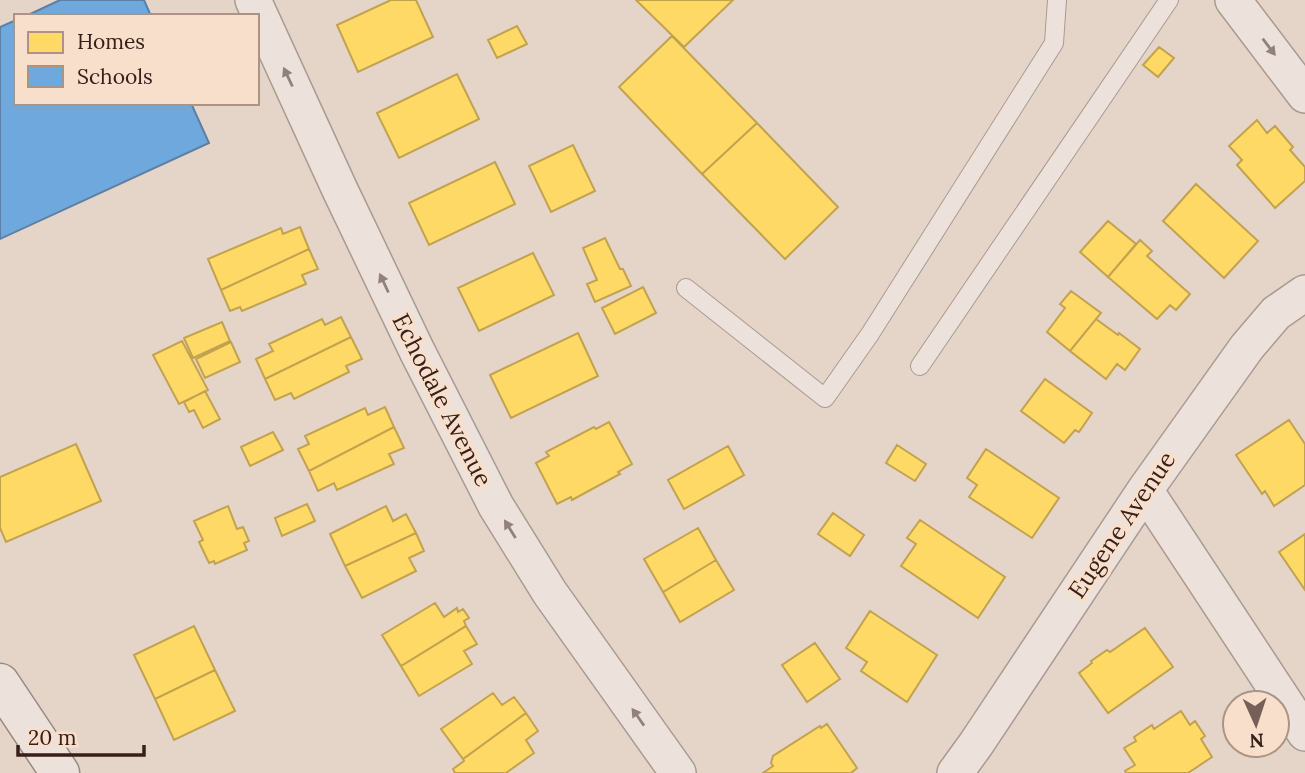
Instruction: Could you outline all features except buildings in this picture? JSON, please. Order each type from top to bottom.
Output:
[{"type":"main road","points":[[0,683],[60,773]]},
{"type":"street","name":"Echodale Avenue","points":[[253,0],[416,351],[496,506],[550,593],[678,773]]},
{"type":"street","points":[[1233,0],[1305,95]]},
{"type":"street","name":"Eugene Avenue","points":[[955,773],[1144,490],[1247,347],[1276,313],[1305,293]]},
{"type":"street","points":[[1144,490],[1305,733]]},
{"type":"lane","points":[[685,288],[824,398],[870,334],[1054,43],[1057,0]]},
{"type":"lane","points":[[920,366],[1169,0]]}]
